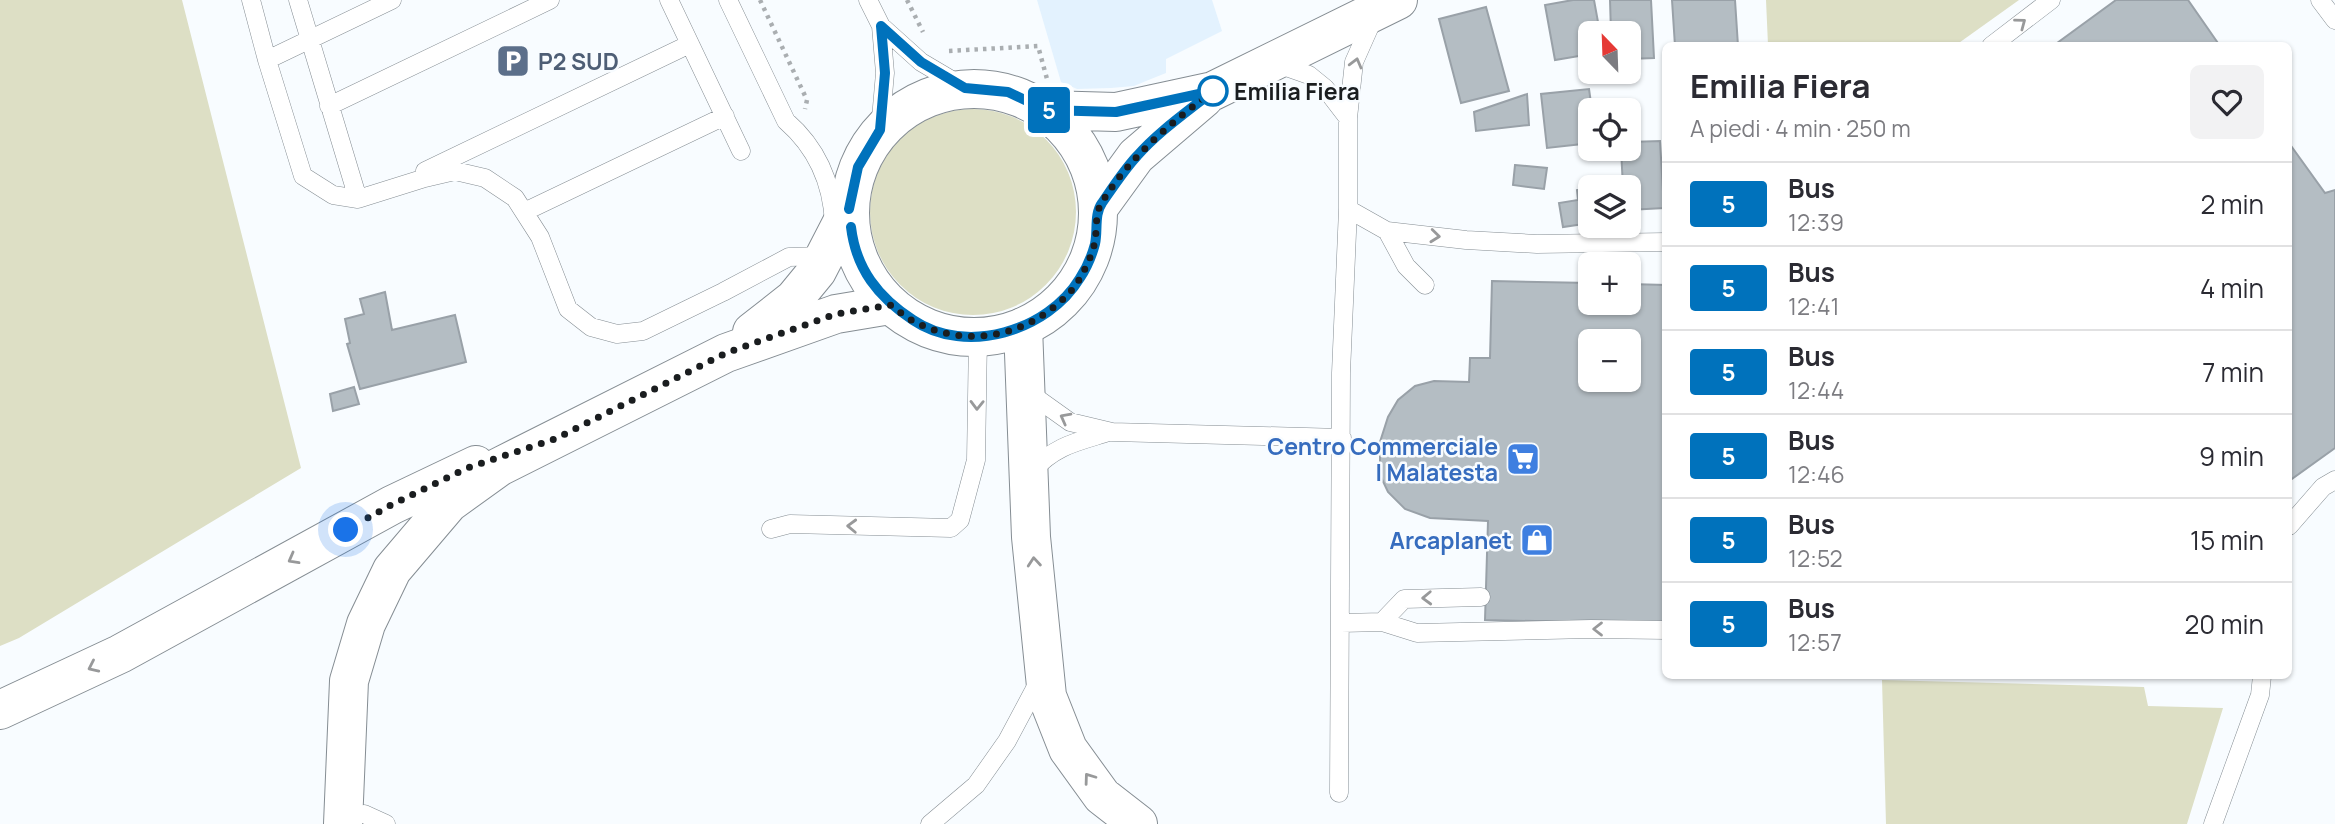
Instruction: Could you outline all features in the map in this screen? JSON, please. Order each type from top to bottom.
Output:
[{"type":"main road","points":[[1099,207],[1136,156],[1213,91],[1387,5]]},
{"type":"main road","points":[[726,353],[794,299],[817,271],[836,233],[858,167],[880,130],[905,109],[934,94],[965,88],[1047,97],[1116,112],[1213,91]]},
{"type":"main road","points":[[836,233],[853,244],[867,278],[890,305],[917,323],[947,334],[978,337],[1001,334],[1023,327],[1055,307],[1080,279],[1095,244],[1099,207],[1092,170],[1047,97]]},
{"type":"main road","points":[[354,819],[345,737],[349,681],[366,624],[392,570],[449,503],[499,467],[726,353],[836,314],[890,305]]},
{"type":"main road","points":[[1023,327],[1028,476],[1047,696],[1068,749],[1102,796],[1139,824]]},
{"type":"main road","points":[[0,710],[120,654],[391,505],[467,468],[555,439]]},
{"type":"lane","points":[[251,0],[303,176],[333,195],[358,200],[690,44]]},
{"type":"lane","points":[[298,0],[358,200]]},
{"type":"lane","points":[[267,60],[392,0]]},
{"type":"lane","points":[[329,106],[550,0]]},
{"type":"lane","points":[[669,0],[741,151]]},
{"type":"lane","points":[[384,190],[454,171],[485,178],[515,198],[540,237],[568,309],[592,327],[617,334],[643,331],[836,233],[833,207],[824,173],[810,146],[786,121],[727,0]]},
{"type":"lane","points":[[868,0],[881,26],[921,62],[965,88]]},
{"type":"lane","points":[[1996,42],[2052,0]]},
{"type":"lane","points":[[2320,0],[2335,20]]},
{"type":"lane","points":[[1339,793],[1342,373],[1348,209],[1348,118],[1354,62],[1387,5]]},
{"type":"lane","points":[[880,130],[885,73],[881,26]]},
{"type":"lane","points":[[1273,62],[1309,75],[1325,88],[1348,118]]},
{"type":"lane","points":[[524,212],[725,116]]},
{"type":"lane","points":[[1348,209],[1387,231],[1537,244],[1662,242]]},
{"type":"lane","points":[[1387,231],[1406,266],[1425,285]]},
{"type":"lane","points":[[771,529],[790,524],[951,528],[960,520],[976,460],[978,337]]},
{"type":"lane","points":[[1025,389],[1070,422],[1112,432],[1342,438]]},
{"type":"lane","points":[[1028,476],[1046,457],[1063,446],[1112,432]]},
{"type":"lane","points":[[2292,503],[2329,484]]},
{"type":"lane","points":[[2292,523],[2329,484]]},
{"type":"lane","points":[[1382,622],[1404,599],[1481,597]]},
{"type":"lane","points":[[1341,622],[1382,622],[1417,633],[1662,630]]},
{"type":"lane","points":[[930,824],[976,785],[1007,741],[1044,670]]},
{"type":"lane","points":[[2213,824],[2260,695],[2262,679]]},
{"type":"lane","points":[[2221,805],[2222,824]]},
{"type":"lane","points":[[354,819],[386,824]]},
{"type":"path","points":[[760,0],[807,100],[801,134]]},
{"type":"path","points":[[907,0],[927,39]]},
{"type":"path","points":[[944,51],[1038,46],[1047,97]]},
{"type":"shaded area","points":[[1037,0],[1212,0],[1222,31],[1166,59],[1166,73],[1134,86],[1077,89],[1061,82]]},
{"type":"green space","points":[[0,0],[182,0],[301,468],[19,638],[0,646]]},
{"type":"green space","points":[[1766,0],[2019,0],[1960,42],[1768,42]]},
{"type":"green space","points":[[973,109],[1012,117],[1046,139],[1068,173],[1076,212],[1068,251],[1046,285],[1012,307],[973,315],[934,307],[900,285],[878,251],[870,212],[878,173],[900,139],[934,117]]},
{"type":"green space","points":[[1882,680],[2144,687],[2148,706],[2223,708],[2187,824],[1886,824]]},
{"type":"building","points":[[1573,0],[1594,0],[1598,21],[1578,21],[1578,56],[1555,60],[1545,5]]},
{"type":"building","points":[[1610,0],[1651,0],[1654,58],[1642,58],[1642,21],[1611,21]]},
{"type":"building","points":[[1672,0],[1735,0],[1738,42],[1675,42]]},
{"type":"building","points":[[2116,0],[2188,0],[2217,42],[2058,42]]},
{"type":"building","points":[[1486,7],[1509,91],[1461,103],[1439,19]]},
{"type":"building","points":[[1589,89],[1590,98],[1578,98],[1578,144],[1547,148],[1541,94]]},
{"type":"building","points":[[1527,94],[1529,125],[1476,131],[1474,112]]},
{"type":"building","points":[[1660,141],[1662,208],[1641,209],[1641,175],[1622,175],[1622,161],[1641,161],[1641,142]]},
{"type":"building","points":[[2292,147],[2325,193],[2335,190],[2335,448],[2292,479]]},
{"type":"building","points":[[1515,165],[1547,168],[1544,189],[1513,185]]},
{"type":"building","points":[[1578,200],[1578,225],[1563,227],[1559,203]]},
{"type":"building","name":"Centro Commerciale I Malatesta","points":[[1492,281],[1578,283],[1578,315],[1641,315],[1641,284],[1662,285],[1662,624],[1485,620],[1488,521],[1430,518],[1405,509],[1388,492],[1380,475],[1380,442],[1388,417],[1398,400],[1415,386],[1434,381],[1469,382],[1470,358],[1490,358]]},
{"type":"building","points":[[385,292],[392,330],[455,315],[466,362],[360,389],[347,344],[350,343],[345,319],[364,314],[360,299]]},
{"type":"building","points":[[354,387],[359,404],[333,411],[330,394]]},
{"type":"bus line","name":"5","points":[[849,209],[858,167],[880,130],[885,73],[881,26],[921,62],[965,88],[1008,92],[1046,110],[1116,112],[1213,91],[1136,156],[1099,207],[1095,244],[1080,279],[1055,307],[1023,327],[978,337],[947,334],[917,323],[890,305],[867,278],[853,244],[851,227]]},
{"type":"place","name":"P2 SUD","points":[[513,61]]},
{"type":"place","name":"Emilia Fiera","points":[[1213,91]]},
{"type":"place","name":"Centro Commerciale I Malatesta","points":[[1523,459]]},
{"type":"place","name":"Arcaplanet","points":[[1537,540]]},
{"type":"route","points":[[346,530],[467,468],[555,439],[726,353],[836,314],[890,305],[917,323],[947,334],[978,337],[1023,327],[1055,307],[1080,279],[1095,244],[1099,207],[1136,156],[1213,91]]}]
